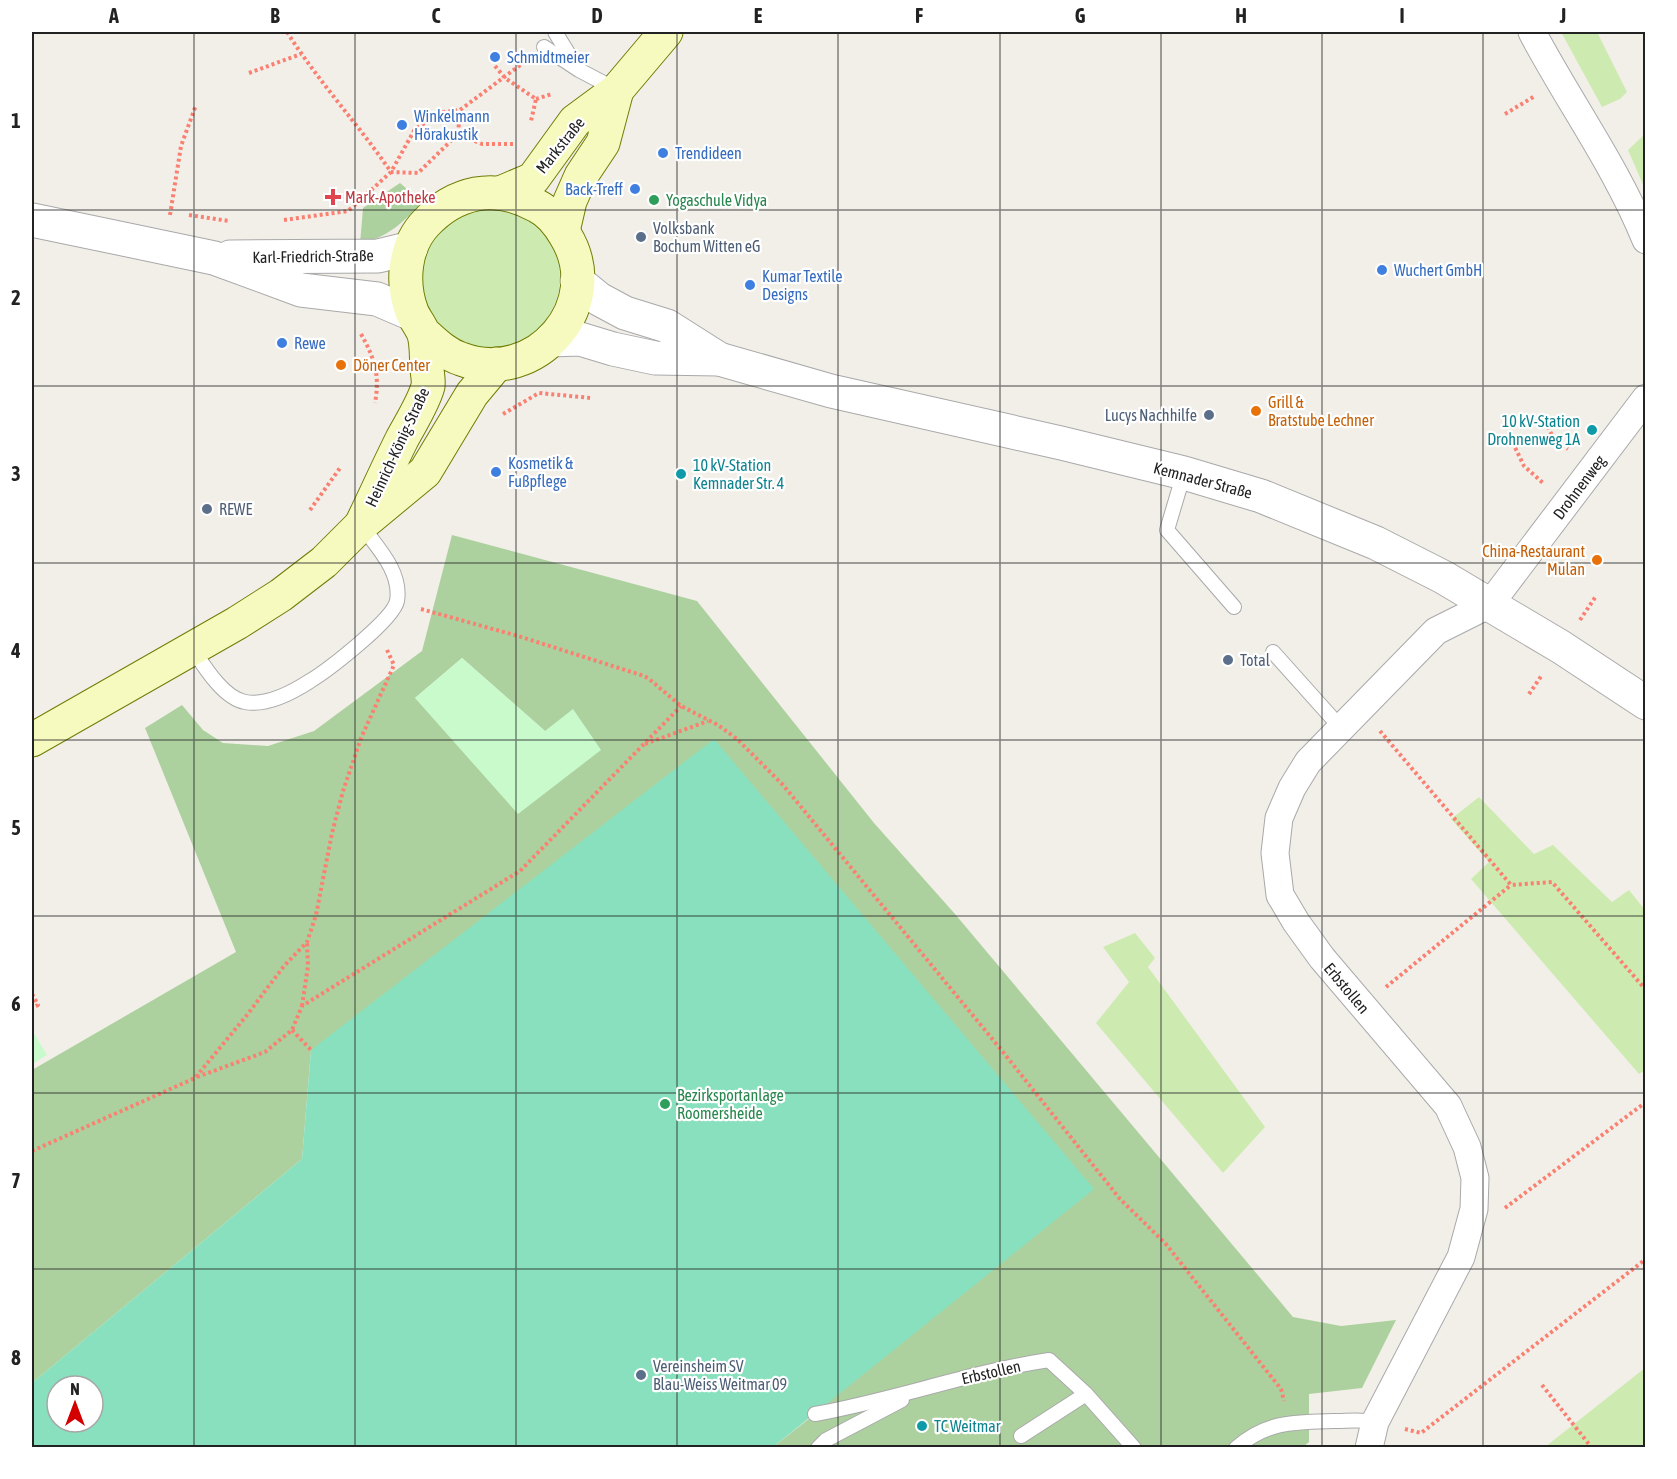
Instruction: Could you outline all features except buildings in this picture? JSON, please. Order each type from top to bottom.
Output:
[{"type":"main road","name":"Markstraße","points":[[500,193],[533,179],[538,148],[616,90],[666,32]]},
{"type":"main road","name":"Markstraße","points":[[563,231],[570,201],[580,176],[603,143],[616,90]]},
{"type":"main road","points":[[478,193],[500,193],[522,198],[542,209],[563,231],[571,243],[577,265],[577,281],[572,309],[562,329],[527,358],[505,364],[483,364],[460,359],[441,348],[418,323],[406,292],[405,270],[411,248],[421,228],[437,212],[448,205],[478,193]]},
{"type":"main road","name":"Heinrich-König-Straße","points":[[361,525],[428,385],[418,323]]},
{"type":"main road","name":"Heinrich-König-Straße","points":[[32,740],[237,623],[281,595],[324,562],[361,525],[425,472],[472,394],[497,364]]},
{"type":"street","points":[[1532,32],[1559,82],[1604,155],[1646,240]]},
{"type":"street","name":"Karl-Friedrich-Straße","points":[[32,220],[214,258],[301,290],[377,299],[418,323]]},
{"type":"street","name":"Karl-Friedrich-Straße","points":[[214,258],[378,256],[411,248]]},
{"type":"street","name":"Kemnader Straße","points":[[577,281],[599,299],[625,313],[667,326],[720,359]]},
{"type":"street","name":"Kemnader Straße","points":[[551,340],[580,339],[655,358],[720,359],[831,391],[1184,473],[1280,502],[1376,543],[1490,604],[1646,703]]},
{"type":"street","name":"Drohnenweg","points":[[1490,604],[1646,398]]},
{"type":"street","name":"Erbstollen","points":[[1372,1435],[1461,1257],[1474,1209],[1475,1178],[1467,1147],[1448,1106],[1363,1007],[1296,922],[1280,895],[1275,853],[1279,818],[1292,788],[1308,762],[1360,708],[1436,631],[1490,604]]},
{"type":"lane","points":[[555,32],[579,70]]},
{"type":"lane","points":[[544,47],[579,70],[616,90]]},
{"type":"lane","points":[[1184,473],[1167,530],[1234,607]]},
{"type":"lane","name":"Heinrich-König-Straße","points":[[361,525],[390,565],[396,583],[397,602]]},
{"type":"lane","points":[[192,648],[230,696],[244,702],[262,702],[309,682],[377,628],[397,602]]},
{"type":"lane","points":[[1273,652],[1341,728]]},
{"type":"lane","name":"Erbstollen","points":[[815,1414],[854,1407],[1018,1364],[1049,1360],[1086,1395],[1134,1448]]},
{"type":"lane","points":[[818,1448],[826,1440],[922,1389]]},
{"type":"lane","points":[[1021,1436],[1086,1395]]},
{"type":"lane","points":[[1236,1448],[1247,1438],[1266,1428],[1289,1422],[1372,1435]]},
{"type":"path","points":[[287,32],[301,54],[366,136],[391,172]]},
{"type":"path","points":[[279,221],[348,211],[391,172],[415,129],[443,112],[460,110],[544,47]]},
{"type":"path","points":[[249,73],[301,54]]},
{"type":"path","points":[[458,134],[482,144],[513,144],[538,148],[536,99],[505,78],[495,66]]},
{"type":"path","points":[[163,248],[181,146],[196,105]]},
{"type":"path","points":[[391,172],[418,173],[458,134],[460,110]]},
{"type":"path","points":[[170,213],[234,221]]},
{"type":"path","points":[[361,334],[370,349],[379,381],[375,403]]},
{"type":"path","points":[[502,414],[539,393],[591,398]]},
{"type":"path","points":[[1542,416],[1554,439],[1593,467]]},
{"type":"path","points":[[1510,437],[1524,466],[1566,503]]},
{"type":"path","points":[[310,510],[340,468]]},
{"type":"path","points":[[397,602],[518,636],[641,675],[648,678],[681,706],[737,739],[783,785],[1003,1052],[1120,1199],[1165,1243],[1281,1389],[1289,1422]]},
{"type":"path","points":[[32,1151],[195,1078],[265,1052],[292,1030],[302,1006],[308,966],[307,942],[316,915],[332,833],[343,791],[362,738],[393,665],[377,628]]},
{"type":"path","points":[[302,1006],[520,871],[681,706]]},
{"type":"path","points":[[1360,708],[1511,885]]},
{"type":"path","points":[[641,746],[708,721]]},
{"type":"path","points":[[1363,1007],[1511,885],[1552,882],[1646,990]]},
{"type":"path","points":[[195,1078],[284,966],[307,942]]},
{"type":"path","points":[[32,993],[38,1005],[32,1008]]},
{"type":"path","points":[[292,1030],[311,1050]]},
{"type":"path","points":[[1468,1237],[1646,1102]]},
{"type":"path","points":[[1372,1435],[1421,1433],[1646,1259]]},
{"type":"path","points":[[1542,1385],[1592,1448]]},
{"type":"green space","points":[[1561,32],[1597,32],[1627,92],[1620,99],[1602,107]]},
{"type":"green space","points":[[1645,134],[1645,189],[1628,150]]},
{"type":"green space","points":[[400,183],[422,202],[394,228],[380,237],[360,244],[363,208]]},
{"type":"green space","points":[[490,208],[517,214],[529,220],[539,229],[548,239],[554,251],[560,278],[554,305],[548,317],[539,327],[529,336],[517,342],[490,348],[463,342],[451,336],[441,327],[432,317],[426,305],[420,278],[426,251],[432,239],[441,229],[451,220],[463,214]]},
{"type":"green space","points":[[452,535],[697,601],[874,823],[955,914],[1293,1317],[1341,1326],[1396,1320],[1362,1388],[1309,1394],[1309,1442],[1303,1447],[773,1447],[815,1414],[311,1050],[302,1159],[32,1383],[32,1070],[236,952],[145,728],[182,705],[203,730],[223,743],[268,746],[314,731],[422,651]],"holes":[[[462,658],[545,731],[415,698]]]},
{"type":"green space","points":[[462,658],[545,731],[573,709],[601,750],[518,814],[415,698]]},
{"type":"green space","name":"Bezirksportanlage Roomersheide","points":[[714,739],[1094,1189],[773,1447],[32,1448],[32,1383],[302,1159],[311,1050]]},
{"type":"green space","points":[[1479,797],[1534,854],[1553,845],[1612,902],[1629,890],[1645,910],[1646,1069],[1639,1074],[1471,879],[1489,862],[1451,819]]},
{"type":"green space","points":[[1135,933],[1155,958],[1148,967],[1265,1127],[1223,1173],[1096,1023],[1129,982],[1103,947]]},
{"type":"green space","points":[[32,1030],[47,1055],[32,1064]]},
{"type":"green space","points":[[1645,1368],[1645,1447],[1545,1447]]},
{"type":"place","name":"Schmidtmeier","points":[[495,57]]},
{"type":"place","name":"Winkelmann Hörakustik","points":[[402,125]]},
{"type":"place","name":"Trendideen","points":[[663,153]]},
{"type":"place","name":"Back-Treff","points":[[635,189]]},
{"type":"place","name":"Mark-Apotheke","points":[[333,197]]},
{"type":"place","name":"Yogaschule Vidya","points":[[654,200]]},
{"type":"place","name":"Volksbank Bochum Witten eG","points":[[641,237]]},
{"type":"place","name":"Wuchert GmbH","points":[[1382,270]]},
{"type":"place","name":"Kumar Textile Designs","points":[[750,285]]},
{"type":"place","name":"Rewe","points":[[282,343]]},
{"type":"place","name":"Döner Center","points":[[341,365]]},
{"type":"place","name":"Grill & Bratstube Lechner","points":[[1256,411]]},
{"type":"place","name":"Lucys Nachhilfe","points":[[1209,415]]},
{"type":"place","name":"10 kV-Station Drohnenweg 1A","points":[[1592,430]]},
{"type":"place","name":"Kosmetik & Fußpflege","points":[[496,472]]},
{"type":"place","name":"10 kV-Station Kemnader Str. 4","points":[[681,474]]},
{"type":"place","name":"REWE","points":[[207,509]]},
{"type":"place","name":"China-Restaurant Mulan","points":[[1597,560]]},
{"type":"place","name":"Total","points":[[1228,660]]},
{"type":"place","name":"Bezirksportanlage Roomersheide","points":[[665,1104]]},
{"type":"place","name":"Vereinsheim SV Blau-Weiss Weitmar 09","points":[[641,1375]]},
{"type":"place","name":"TC Weitmar","points":[[922,1426]]}]
